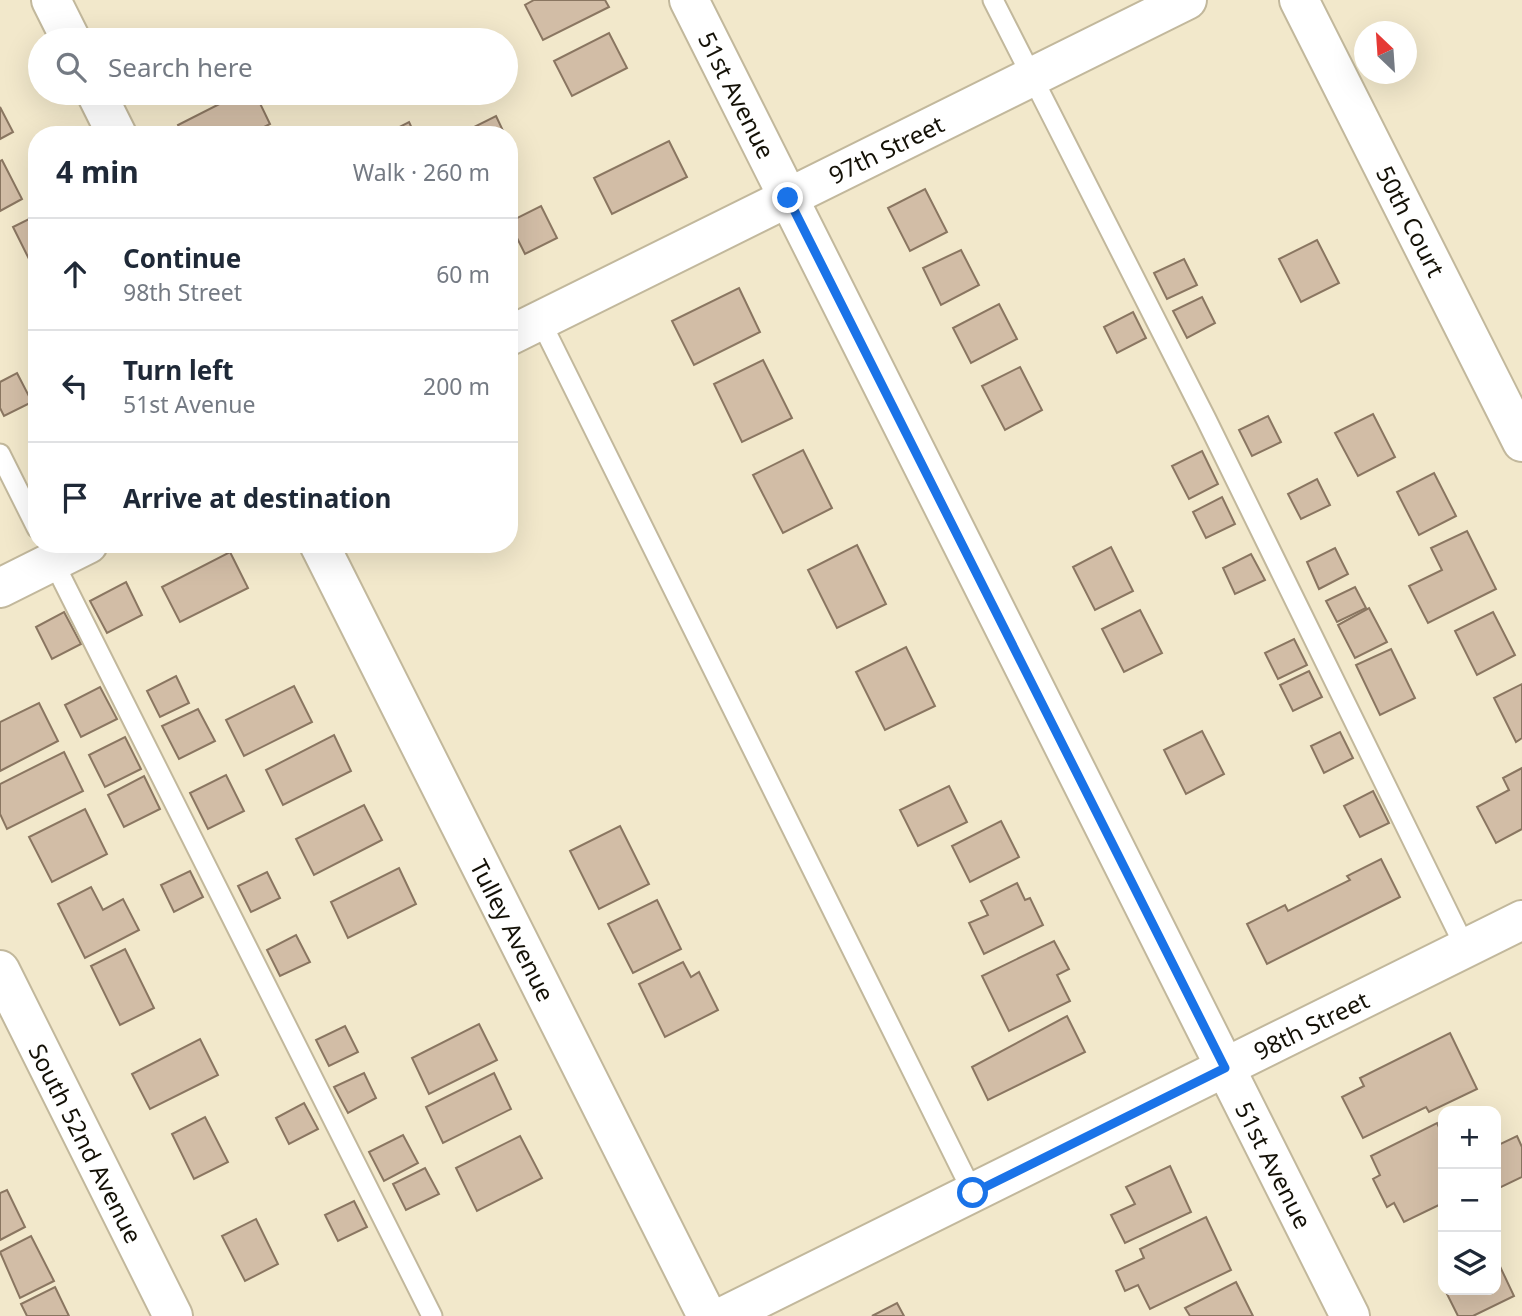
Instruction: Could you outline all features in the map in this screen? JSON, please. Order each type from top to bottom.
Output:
[{"type":"street","points":[[51,0],[65,28]]},
{"type":"street","name":"51st Avenue","points":[[689,0],[1350,1316]]},
{"type":"street","name":"97th Street","points":[[525,328],[1187,0]]},
{"type":"street","name":"50th Court","points":[[1299,0],[1522,442]]},
{"type":"street","points":[[102,105],[112,126]]},
{"type":"street","points":[[0,588],[37,553]]},
{"type":"street","name":"Tulley Avenue","points":[[324,553],[707,1316]]},
{"type":"street","name":"98th Street","points":[[724,1316],[1522,920]]},
{"type":"street","name":"South 52nd Avenue","points":[[0,970],[173,1316]]},
{"type":"lane","points":[[993,0],[1206,419],[1466,949]]},
{"type":"lane","points":[[525,328],[973,1193]]},
{"type":"lane","points":[[0,454],[28,511]]},
{"type":"lane","points":[[49,553],[432,1316]]},
{"type":"building","points":[[534,0],[605,0],[609,7],[543,40],[525,5]]},
{"type":"building","points":[[609,33],[627,68],[572,96],[554,61]]},
{"type":"building","points":[[217,105],[261,105],[270,124],[266,126],[178,125]]},
{"type":"building","points":[[0,107],[13,132],[0,139]]},
{"type":"building","points":[[496,116],[501,126],[476,126]]},
{"type":"building","points":[[669,141],[687,177],[612,214],[594,178]]},
{"type":"building","points":[[2,160],[22,199],[0,211],[0,161]]},
{"type":"building","points":[[925,189],[947,232],[910,251],[888,208]]},
{"type":"building","points":[[541,206],[557,238],[525,254],[518,240],[518,218]]},
{"type":"building","points":[[28,220],[28,257],[13,227]]},
{"type":"building","points":[[1317,240],[1339,283],[1301,302],[1279,259]]},
{"type":"building","points":[[961,250],[979,285],[941,305],[923,268]]},
{"type":"building","points":[[1184,259],[1197,285],[1167,299],[1154,273]]},
{"type":"building","points":[[739,288],[760,332],[694,365],[672,321]]},
{"type":"building","points":[[1202,297],[1215,323],[1187,338],[1173,311]]},
{"type":"building","points":[[999,304],[1017,339],[971,363],[953,328]]},
{"type":"building","points":[[1133,312],[1146,338],[1117,353],[1104,327]]},
{"type":"building","points":[[763,360],[792,418],[742,442],[714,384]]},
{"type":"building","points":[[1020,367],[1042,410],[1005,430],[982,386]]},
{"type":"building","points":[[17,373],[28,394],[28,404],[4,416],[0,408],[0,382]]},
{"type":"building","points":[[1373,414],[1395,457],[1358,476],[1335,433]]},
{"type":"building","points":[[1268,416],[1281,442],[1252,456],[1239,430]]},
{"type":"building","points":[[803,450],[832,508],[783,533],[753,475]]},
{"type":"building","points":[[1202,451],[1218,484],[1189,499],[1172,466]]},
{"type":"building","points":[[1434,473],[1456,516],[1419,535],[1397,492]]},
{"type":"building","points":[[1317,479],[1330,505],[1301,519],[1288,494]]},
{"type":"building","points":[[1222,497],[1235,524],[1206,538],[1193,512]]},
{"type":"building","points":[[1467,531],[1496,589],[1428,623],[1409,586],[1442,570],[1431,548]]},
{"type":"building","points":[[857,545],[886,604],[837,628],[808,570]]},
{"type":"building","points":[[1111,547],[1133,591],[1095,610],[1073,567]]},
{"type":"building","points":[[1335,548],[1348,574],[1319,589],[1307,562]]},
{"type":"building","points":[[230,553],[248,588],[180,622],[162,587]]},
{"type":"building","points":[[1251,554],[1265,580],[1235,594],[1223,568]]},
{"type":"building","points":[[126,582],[142,615],[107,633],[90,601]]},
{"type":"building","points":[[1355,587],[1366,608],[1337,622],[1326,601]]},
{"type":"building","points":[[1369,608],[1387,642],[1355,658],[1338,625]]},
{"type":"building","points":[[1140,610],[1162,653],[1124,672],[1102,629]]},
{"type":"building","points":[[64,612],[81,644],[52,659],[36,627]]},
{"type":"building","points":[[1493,612],[1515,655],[1477,675],[1455,631]]},
{"type":"building","points":[[1294,639],[1307,665],[1278,679],[1265,653]]},
{"type":"building","points":[[906,647],[935,706],[885,730],[856,672]]},
{"type":"building","points":[[1391,649],[1415,698],[1380,715],[1356,665]]},
{"type":"building","points":[[1309,671],[1322,697],[1293,711],[1280,685]]},
{"type":"building","points":[[176,676],[189,703],[160,717],[147,691]]},
{"type":"building","points":[[1522,684],[1522,738],[1516,742],[1494,698]]},
{"type":"building","points":[[294,686],[312,722],[244,756],[226,720]]},
{"type":"building","points":[[100,687],[117,719],[81,737],[65,705]]},
{"type":"building","points":[[39,703],[58,741],[0,771],[0,722]]},
{"type":"building","points":[[198,709],[215,741],[179,759],[162,726]]},
{"type":"building","points":[[1202,731],[1224,774],[1186,794],[1164,750]]},
{"type":"building","points":[[1340,732],[1353,758],[1324,773],[1311,746]]},
{"type":"building","points":[[334,735],[351,771],[283,805],[266,770]]},
{"type":"building","points":[[125,737],[141,769],[105,787],[89,755]]},
{"type":"building","points":[[64,752],[83,791],[7,829],[0,814],[0,784]]},
{"type":"building","points":[[1522,768],[1522,829],[1496,843],[1477,807],[1509,790],[1503,778]]},
{"type":"building","points":[[226,775],[244,811],[208,829],[190,793]]},
{"type":"building","points":[[144,776],[160,809],[124,827],[108,795]]},
{"type":"building","points":[[949,786],[967,822],[918,846],[900,810]]},
{"type":"building","points":[[1373,791],[1389,823],[1360,837],[1344,806]]},
{"type":"building","points":[[364,805],[382,840],[314,875],[296,839]]},
{"type":"building","points":[[85,809],[107,854],[52,882],[29,837]]},
{"type":"building","points":[[1001,821],[1019,857],[970,882],[952,846]]},
{"type":"building","points":[[620,826],[649,884],[599,909],[570,851]]},
{"type":"building","points":[[1381,859],[1400,897],[1267,964],[1247,924],[1285,905],[1288,911],[1350,880],[1347,876]]},
{"type":"building","points":[[399,868],[416,904],[348,938],[331,902]]},
{"type":"building","points":[[190,871],[203,897],[174,912],[161,885]]},
{"type":"building","points":[[267,872],[280,898],[251,912],[238,886]]},
{"type":"building","points":[[1017,883],[1025,900],[1030,898],[1043,925],[984,954],[969,923],[988,915],[981,901]]},
{"type":"building","points":[[91,887],[103,910],[123,899],[139,930],[85,958],[58,904]]},
{"type":"building","points":[[657,900],[681,949],[633,973],[608,924]]},
{"type":"building","points":[[296,935],[310,962],[280,976],[267,950]]},
{"type":"building","points":[[1054,941],[1069,969],[1057,975],[1070,1001],[1009,1031],[982,976]]},
{"type":"building","points":[[125,949],[154,1008],[120,1025],[91,966]]},
{"type":"building","points":[[683,962],[691,977],[699,972],[718,1010],[665,1037],[639,984]]},
{"type":"building","points":[[1067,1016],[1085,1052],[988,1100],[972,1067]]},
{"type":"building","points":[[479,1024],[497,1060],[429,1094],[412,1058]]},
{"type":"building","points":[[345,1026],[358,1052],[329,1066],[316,1040]]},
{"type":"building","points":[[1450,1033],[1477,1089],[1429,1112],[1426,1107],[1363,1138],[1342,1097],[1364,1086],[1360,1078]]},
{"type":"building","points":[[200,1039],[218,1075],[150,1109],[132,1074]]},
{"type":"building","points":[[364,1073],[376,1098],[348,1113],[334,1087]]},
{"type":"building","points":[[494,1073],[511,1109],[443,1143],[426,1107]]},
{"type":"building","points":[[304,1103],[318,1129],[289,1144],[276,1118]]},
{"type":"building","points":[[205,1117],[228,1162],[194,1179],[172,1134]]},
{"type":"building","points":[[1437,1123],[1438,1205],[1404,1222],[1394,1203],[1387,1207],[1373,1179],[1380,1175],[1371,1156]]},
{"type":"building","points":[[403,1135],[418,1163],[384,1181],[369,1152]]},
{"type":"building","points":[[520,1136],[542,1178],[477,1211],[456,1168]]},
{"type":"building","points":[[1517,1136],[1522,1147],[1522,1177],[1501,1187],[1501,1169],[1501,1144]]},
{"type":"building","points":[[1170,1166],[1191,1212],[1125,1243],[1111,1215],[1135,1204],[1126,1187]]},
{"type":"building","points":[[425,1168],[439,1194],[406,1210],[393,1184]]},
{"type":"building","points":[[7,1190],[25,1227],[0,1240],[0,1193]]},
{"type":"building","points":[[354,1201],[367,1227],[338,1241],[325,1215]]},
{"type":"building","points":[[1206,1217],[1231,1270],[1150,1309],[1138,1285],[1125,1291],[1116,1271],[1144,1258],[1140,1249]]},
{"type":"building","points":[[256,1219],[278,1264],[245,1281],[222,1236]]},
{"type":"building","points":[[31,1236],[54,1281],[20,1298],[0,1252]]},
{"type":"building","points":[[1501,1269],[1514,1296],[1473,1316],[1458,1316],[1448,1295],[1501,1295]]},
{"type":"building","points":[[1236,1282],[1253,1316],[1190,1316],[1185,1308]]},
{"type":"building","points":[[55,1287],[69,1316],[27,1316],[21,1304]]},
{"type":"building","points":[[897,1303],[904,1316],[872,1316]]},
{"type":"route","points":[[788,198],[1225,1068],[973,1193]]}]
